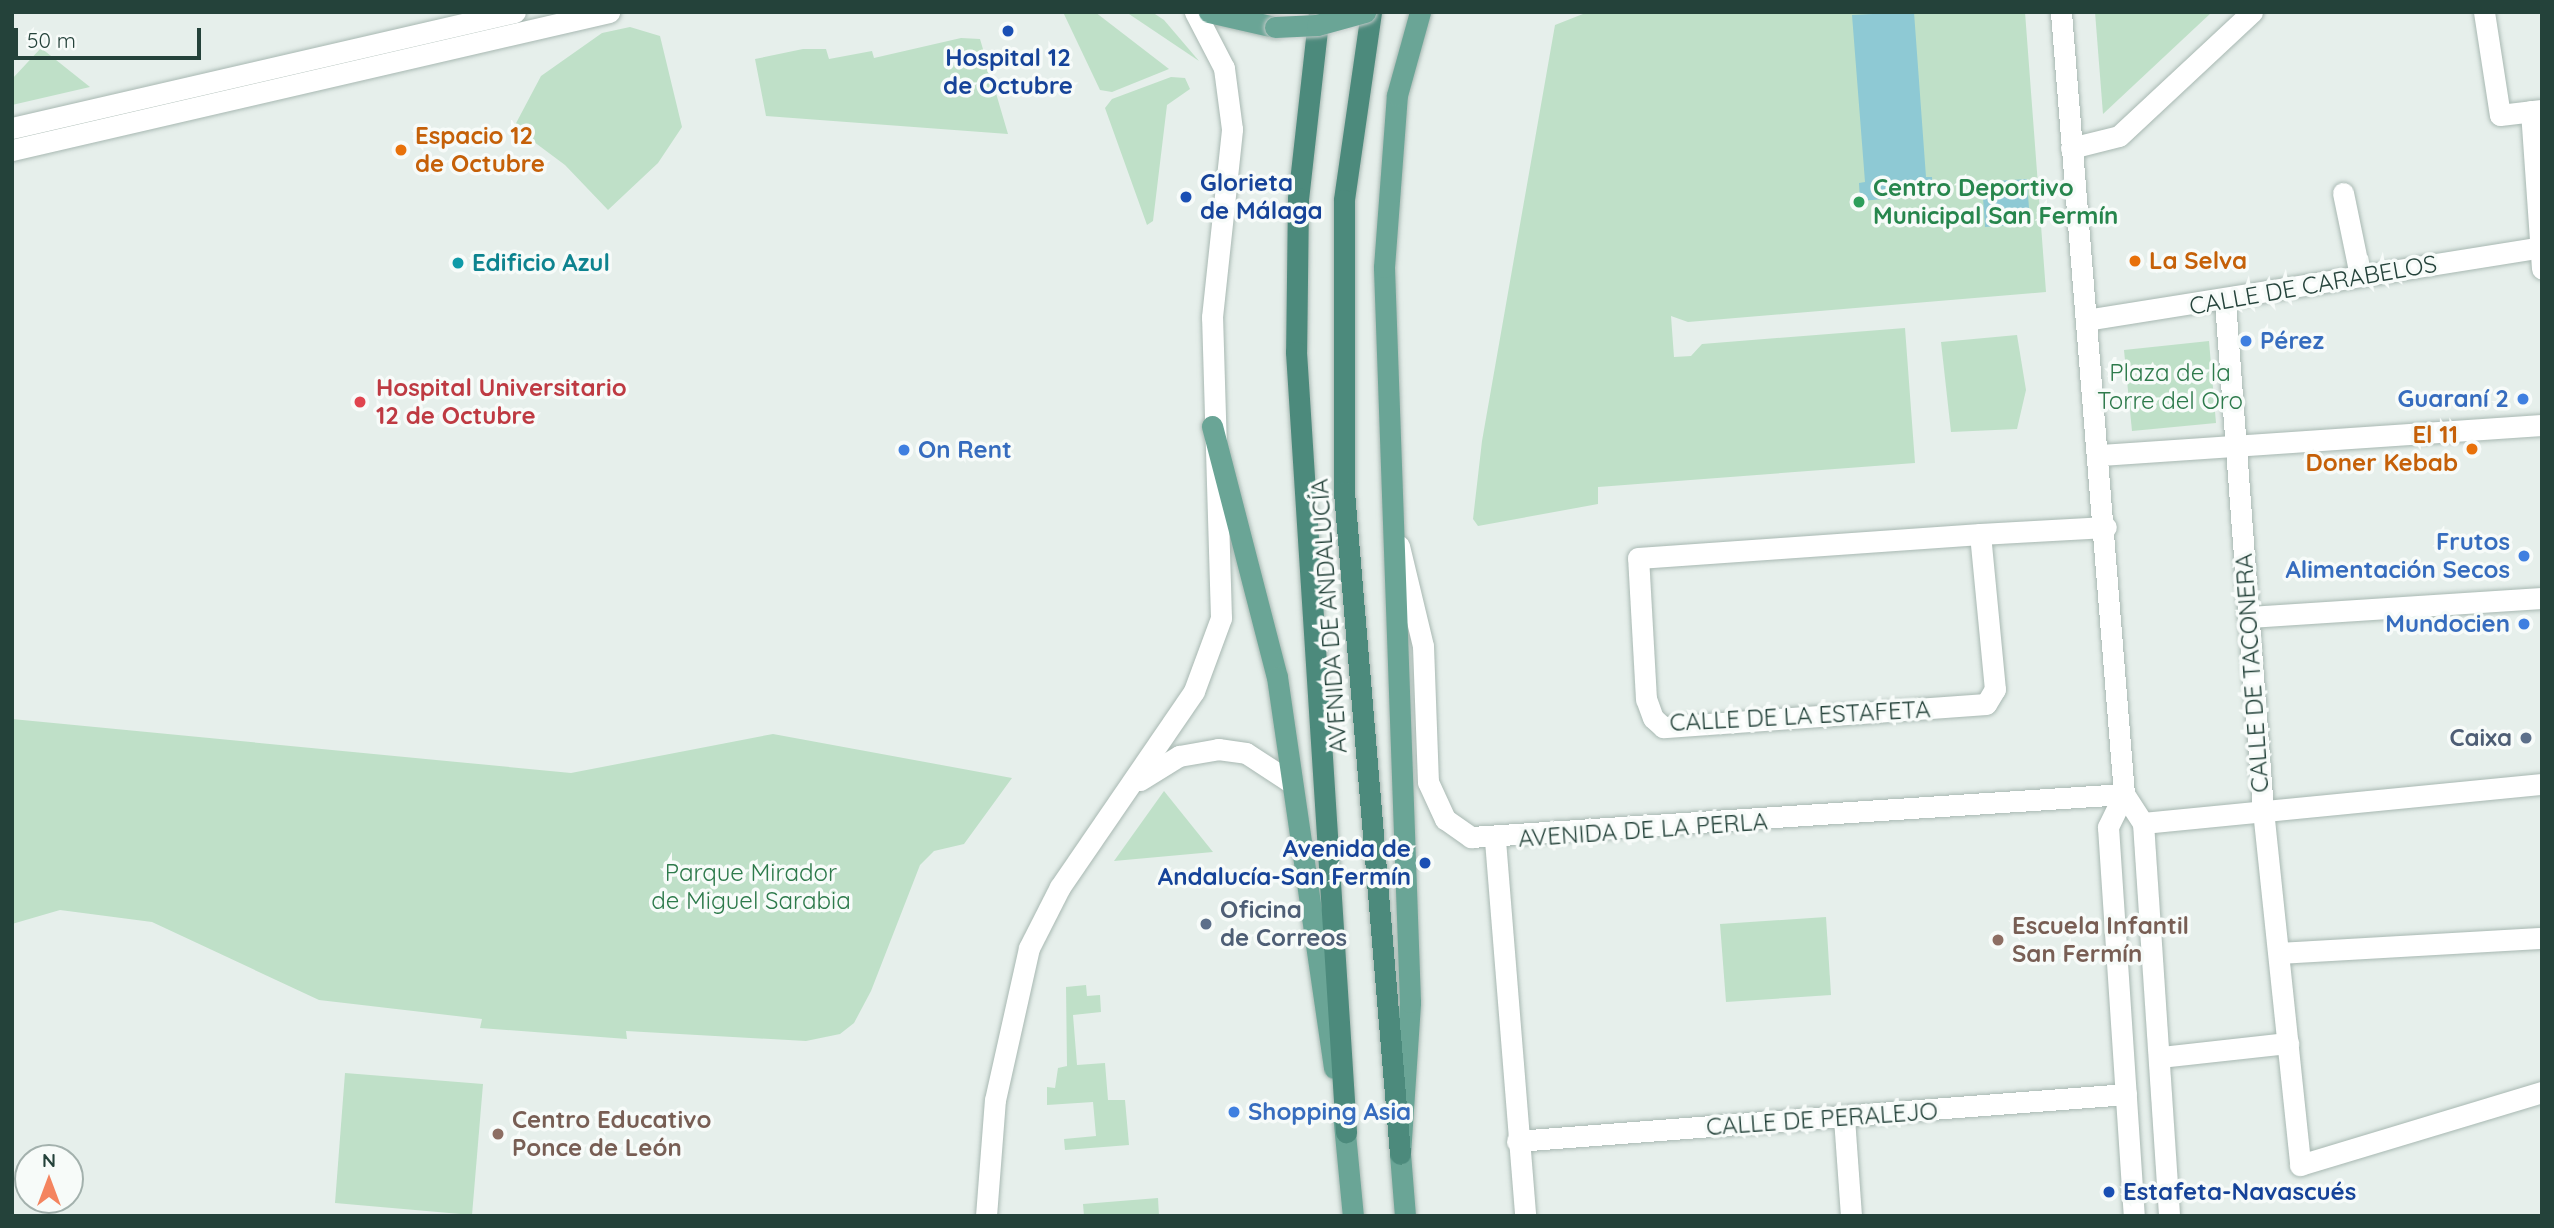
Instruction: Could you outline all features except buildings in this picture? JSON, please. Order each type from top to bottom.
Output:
[{"type":"highway","name":"AVENIDA DE ANDALUCÍA","points":[[1319,12],[1298,198],[1296,352],[1346,1132]]},
{"type":"highway","name":"AVENIDA DE ANDALUCÍA","points":[[1371,12],[1344,200],[1344,465],[1400,1154]]},
{"type":"main road","points":[[1209,12],[1275,27],[1317,25],[1365,12]]},
{"type":"main road","points":[[1400,1154],[1410,1002],[1385,194],[1397,94],[1420,12]]},
{"type":"main road","points":[[1212,426],[1273,653],[1289,781],[1346,1132]]},
{"type":"main road","name":"AVENIDA DE ANDALUCÍA","points":[[1346,1132],[1353,1216]]},
{"type":"main road","name":"AVENIDA DE ANDALUCÍA","points":[[1400,1154],[1405,1216]]},
{"type":"street","points":[[12,128],[515,12]]},
{"type":"street","points":[[12,150],[609,12]]},
{"type":"street","points":[[986,1216],[995,1100],[1020,975],[1060,887],[1194,691],[1221,618],[1223,541],[1212,426],[1212,317],[1232,129],[1224,68],[1195,12]]},
{"type":"street","points":[[2061,12],[2106,527],[2124,794],[2143,823],[2161,1057],[2169,1216]]},
{"type":"street","points":[[2071,148],[2119,136],[2252,12]]},
{"type":"street","points":[[2484,12],[2500,115],[2536,110],[2542,269]]},
{"type":"street","points":[[2343,192],[2360,275]]},
{"type":"street","name":"CALLE DE CARABELOS","points":[[2086,320],[2225,302],[2360,275],[2541,247]]},
{"type":"street","name":"CALLE DE TACONERA","points":[[2225,302],[2263,810],[2280,953],[2300,1166],[2542,1092]]},
{"type":"street","points":[[2100,455],[2235,443],[2542,425]]},
{"type":"street","name":"CALLE DE LA ESTAFETA","points":[[1980,534],[1995,689],[1986,704],[1663,727],[1653,718],[1646,699],[1638,558],[1980,534],[2106,527]]},
{"type":"street","points":[[1396,534],[1423,646],[1428,782],[1435,805],[1471,837],[1495,840]]},
{"type":"street","points":[[2248,617],[2542,598]]},
{"type":"street","points":[[1122,795],[1158,765],[1218,749],[1246,753],[1289,781]]},
{"type":"street","points":[[2108,827],[2542,784]]},
{"type":"street","points":[[2124,794],[2108,827],[2134,1216]]},
{"type":"street","name":"AVENIDA DE LA PERLA","points":[[1525,1216],[1495,840],[2124,794]]},
{"type":"street","points":[[2280,953],[2542,938]]},
{"type":"street","points":[[2161,1057],[2288,1044]]},
{"type":"street","name":"CALLE DE PERALEJO","points":[[1517,1141],[1844,1118],[2126,1094]]},
{"type":"street","points":[[1844,1118],[1851,1216]]},
{"type":"green space","points":[[1063,12],[1095,12],[1169,69],[1112,92],[1100,90]]},
{"type":"green space","points":[[1126,12],[1152,12],[1164,20],[1199,61]]},
{"type":"green space","points":[[1588,12],[2025,12],[2046,292],[1688,322],[1671,316],[1674,357],[1691,356],[1702,344],[1905,328],[1915,463],[1598,487],[1598,504],[1478,526],[1473,519],[1482,441],[1555,25]]},
{"type":"green space","points":[[2095,12],[2212,12],[2103,114]]},
{"type":"green space","points":[[630,27],[660,36],[682,127],[658,163],[608,210],[565,165],[514,127],[541,76],[602,33]]},
{"type":"green space","points":[[961,38],[980,39],[1008,134],[766,116],[755,59],[803,49],[826,49],[829,59],[872,51],[874,58]]},
{"type":"green space","points":[[41,48],[90,87],[12,105],[12,79]]},
{"type":"green space","points":[[1171,77],[1185,78],[1190,89],[1167,105],[1153,221],[1147,225],[1105,108],[1112,99]]},
{"type":"green space","points":[[2017,335],[2026,390],[2017,429],[1951,432],[1941,342]]},
{"type":"green space","name":"Plaza de la Torre del Oro","points":[[2209,341],[2216,423],[2132,431],[2124,350]]},
{"type":"green space","name":"Parque Mirador de Miguel Sarabia","points":[[12,719],[571,773],[773,734],[1012,778],[964,844],[934,851],[920,865],[871,991],[854,1023],[840,1034],[806,1041],[626,1031],[627,1039],[480,1028],[482,1019],[319,1000],[152,922],[60,910],[12,924]]},
{"type":"green space","points":[[1164,791],[1213,852],[1114,861]]},
{"type":"green space","points":[[1826,917],[1831,995],[1726,1002],[1720,924]]},
{"type":"green space","points":[[1086,985],[1087,996],[1100,995],[1101,1012],[1073,1015],[1077,1065],[1105,1063],[1108,1100],[1125,1100],[1129,1145],[1065,1150],[1064,1139],[1096,1136],[1093,1102],[1047,1105],[1047,1087],[1055,1088],[1058,1068],[1067,1066],[1066,987]]},
{"type":"green space","points":[[345,1073],[483,1084],[472,1215],[335,1203]]},
{"type":"green space","points":[[1158,1198],[1159,1216],[1084,1216],[1083,1204]]},
{"type":"water","points":[[1914,12],[1926,177],[1932,177],[1933,195],[1860,201],[1859,183],[1865,182],[1852,15]]},
{"type":"water","points":[[2027,179],[2030,224],[1985,227],[1982,182]]},
{"type":"place","name":"Hospital 12 de Octubre","points":[[1008,31]]},
{"type":"place","name":"Espacio 12 de Octubre","points":[[401,150]]},
{"type":"place","name":"Glorieta de Málaga","points":[[1186,197]]},
{"type":"place","name":"Centro Deportivo Municipal San Fermín","points":[[1859,202]]},
{"type":"place","name":"La Selva","points":[[2135,261]]},
{"type":"place","name":"Edificio Azul","points":[[458,263]]},
{"type":"place","name":"Pérez","points":[[2246,341]]},
{"type":"place","name":"Guaraní 2","points":[[2523,399]]},
{"type":"place","name":"Hospital Universitario 12 de Octubre","points":[[360,402]]},
{"type":"place","name":"El 11 Doner Kebab","points":[[2472,449]]},
{"type":"place","name":"On Rent","points":[[904,450]]},
{"type":"place","name":"Frutos Alimentación Secos","points":[[2524,556]]},
{"type":"place","name":"Mundocien","points":[[2524,624]]},
{"type":"place","name":"Caixa","points":[[2526,738]]},
{"type":"place","name":"Avenida de Andalucía-San Fermín","points":[[1425,863]]},
{"type":"place","name":"Oficina de Correos","points":[[1206,924]]},
{"type":"place","name":"Escuela Infantil San Fermín","points":[[1998,940]]},
{"type":"place","name":"Shopping Asia","points":[[1234,1112]]},
{"type":"place","name":"Centro Educativo Ponce de León","points":[[498,1134]]},
{"type":"place","name":"Estafeta-Navascués","points":[[2109,1192]]}]
